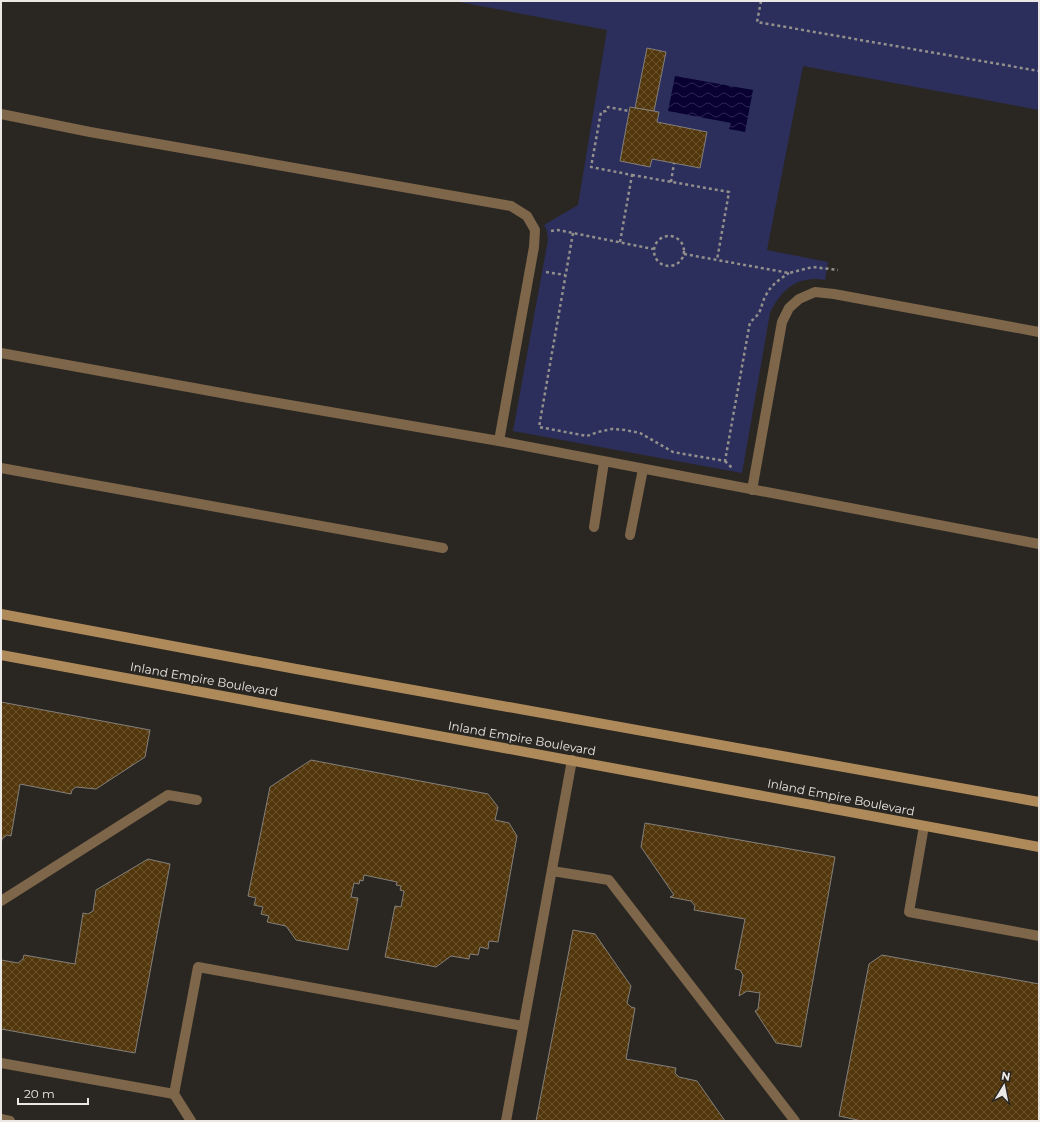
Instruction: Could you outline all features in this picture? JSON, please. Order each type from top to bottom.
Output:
[{"type":"main road","points":[[1,614],[296,669],[1039,802]]},
{"type":"main road","name":"Inland Empire Boulevard","points":[[1,655],[1039,847]]},
{"type":"lane","points":[[1,114],[90,132],[511,206],[527,216],[535,230],[533,254],[499,441]]},
{"type":"lane","points":[[752,490],[782,322],[789,308],[799,299],[815,292],[834,294],[1039,332]]},
{"type":"lane","points":[[1,352],[249,398],[499,441],[1039,544]]},
{"type":"lane","points":[[594,527],[604,462]]},
{"type":"lane","points":[[1,468],[443,548]]},
{"type":"lane","points":[[630,535],[644,469]]},
{"type":"lane","points":[[506,1121],[572,760]]},
{"type":"lane","points":[[1,900],[168,795],[197,800]]},
{"type":"lane","points":[[924,826],[909,912],[1039,936]]},
{"type":"lane","points":[[552,871],[609,880],[796,1121]]},
{"type":"lane","points":[[191,1121],[174,1094],[198,967],[523,1026]]},
{"type":"lane","points":[[1,1063],[174,1094]]},
{"type":"lane","points":[[1,1119],[10,1121]]},
{"type":"path","points":[[761,1],[757,22],[1039,71]]},
{"type":"path","points":[[629,111],[608,106],[606,111],[601,112],[591,167],[729,192],[717,260]]},
{"type":"path","points":[[671,182],[674,163]]},
{"type":"path","points":[[620,242],[632,175]]},
{"type":"path","points":[[534,233],[558,230],[653,248]]},
{"type":"path","points":[[573,233],[539,427],[587,436],[612,429],[626,430],[640,433],[673,452],[725,461],[750,322],[759,314],[762,302],[767,294],[780,279],[789,273],[813,267],[838,270]]},
{"type":"path","points":[[669,235],[678,238],[681,241],[684,254],[682,259],[674,266],[663,265],[658,263],[655,259],[653,248],[657,240],[669,235]]},
{"type":"path","points":[[684,254],[789,273]]},
{"type":"shaded area","points":[[454,1],[1039,1],[1039,110],[803,66],[767,250],[828,262],[825,280],[806,280],[791,286],[779,297],[770,313],[742,473],[513,431],[548,240],[547,231],[544,225],[578,205],[607,30]]},
{"type":"water","points":[[675,76],[753,90],[745,132],[729,129],[731,123],[668,111]]},
{"type":"building","points":[[647,48],[666,52],[654,111],[635,108]]},
{"type":"building","points":[[630,107],[659,112],[657,122],[707,132],[700,168],[652,159],[650,167],[620,161]]},
{"type":"building","points":[[1,702],[150,730],[145,757],[96,789],[76,787],[72,790],[71,794],[20,784],[11,836],[7,835],[2,839],[1,844]]},
{"type":"building","points":[[311,760],[488,794],[498,807],[495,820],[509,823],[517,836],[498,942],[489,941],[488,949],[480,947],[478,955],[470,954],[469,959],[451,956],[436,967],[385,957],[395,906],[401,907],[404,891],[400,890],[401,886],[396,885],[397,882],[364,875],[363,881],[360,880],[359,884],[354,883],[351,897],[358,898],[348,950],[296,940],[286,926],[267,922],[269,916],[261,914],[263,907],[254,905],[256,898],[248,896],[270,787]]},
{"type":"building","points":[[645,823],[835,857],[801,1047],[776,1043],[755,1011],[758,1009],[760,993],[747,991],[739,996],[743,975],[740,970],[735,969],[745,919],[694,910],[695,906],[691,901],[670,897],[674,895],[641,847]]},
{"type":"building","points":[[148,859],[170,864],[135,1053],[1,1029],[1,960],[18,963],[23,959],[24,955],[75,964],[83,913],[88,914],[93,911],[96,890]]},
{"type":"building","points":[[573,930],[595,934],[631,986],[627,1003],[631,1007],[635,1008],[626,1059],[676,1068],[675,1073],[679,1077],[697,1081],[725,1121],[536,1121]]},
{"type":"building","points":[[882,955],[1039,984],[1039,1121],[862,1121],[839,1116],[869,964]]}]
